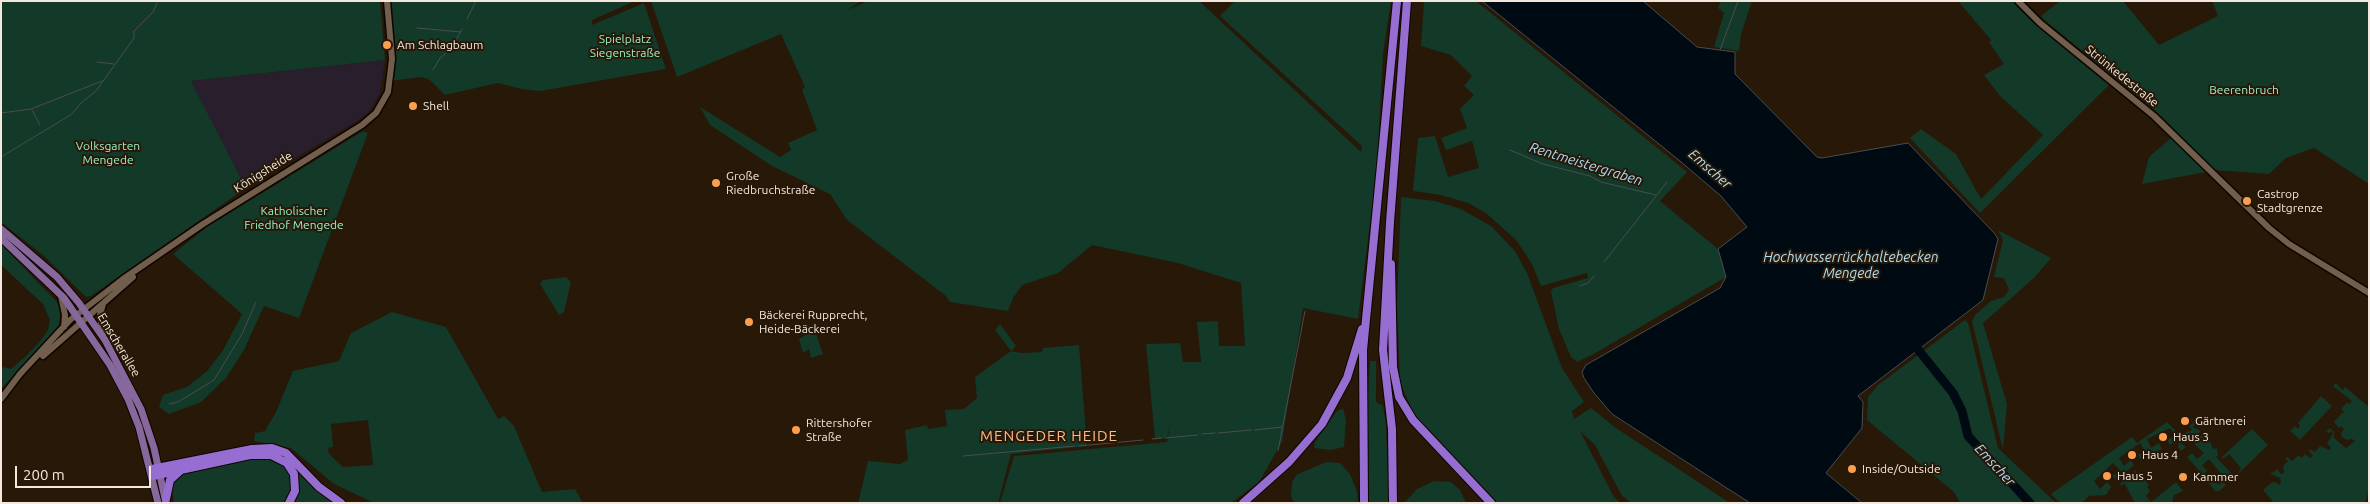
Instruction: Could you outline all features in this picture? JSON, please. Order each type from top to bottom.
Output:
[{"type":"highway","points":[[1364,503],[1363,350],[1365,317],[1381,183],[1397,1]]},
{"type":"highway","points":[[1393,503],[1392,429],[1383,350],[1391,201],[1407,1]]},
{"type":"highway","points":[[1390,222],[1393,367],[1399,397],[1413,420],[1491,503]]},
{"type":"highway","points":[[1243,503],[1301,449],[1322,424],[1347,378],[1365,317]]},
{"type":"highway","points":[[156,472],[252,449],[278,450],[296,461],[319,487],[341,503]]},
{"type":"highway","points":[[156,472],[183,469],[250,455],[262,454],[280,458],[291,468],[295,480],[295,491],[289,503]]},
{"type":"highway","points":[[163,502],[170,480],[183,469]]},
{"type":"main road","name":"Königsheide","points":[[1,401],[83,315],[163,252],[219,213],[362,125],[376,113],[388,92],[392,65],[392,34],[387,1]]},
{"type":"main road","name":"Strünkedestraße","points":[[2018,1],[2040,23],[2154,116],[2284,240],[2369,293]]},
{"type":"main road","name":"Emscherallee","points":[[1,229],[45,266],[104,340],[141,409],[163,502]]},
{"type":"main road","name":"Emscherallee","points":[[1,238],[83,315],[128,399],[156,472]]},
{"type":"main road","name":"Königsheide","points":[[1,401],[20,374],[64,327],[103,302],[163,252]]},
{"type":"main road","points":[[60,293],[65,315],[64,327]]},
{"type":"main road","points":[[103,302],[100,320],[104,340]]},
{"type":"shaded area","points":[[385,60],[380,93],[370,111],[354,123],[246,188],[191,81]]},
{"type":"green space","name":"Volksgarten Mengede","points":[[1,1],[380,1],[385,60],[191,81],[246,188],[91,296],[86,297],[44,256],[1,222]]},
{"type":"green space","name":"Spielplatz Siegenstraße","points":[[387,1],[635,1],[592,20],[592,25],[644,3],[666,69],[540,91],[521,89],[498,83],[445,95],[430,80],[422,77],[390,81]]},
{"type":"green space","points":[[651,1],[861,1],[848,10],[868,1],[1199,1],[1361,152],[1362,146],[1220,16],[1235,1],[1391,1],[1383,54],[1377,167],[1358,319],[1303,308],[1282,442],[1259,482],[1231,503],[1000,503],[1014,456],[1167,442],[1171,420],[1167,438],[1155,439],[1146,344],[1180,343],[1183,362],[1201,362],[1197,322],[1218,321],[1219,346],[1245,346],[1241,283],[1178,263],[1092,245],[1058,273],[1022,285],[1013,298],[1008,311],[950,302],[946,296],[847,220],[830,194],[772,166],[710,125],[700,107],[780,157],[791,150],[788,143],[817,130],[802,90],[805,87],[781,34],[677,77]]},
{"type":"green space","points":[[1424,1],[1476,1],[1687,172],[1660,201],[1718,249],[1726,277],[1592,355],[1577,362],[1571,357],[1559,329],[1551,292],[1553,288],[1588,278],[1587,273],[1541,286],[1532,264],[1517,241],[1486,213],[1468,203],[1441,195],[1413,191],[1418,138],[1435,136],[1448,177],[1479,168],[1472,141],[1446,150],[1441,138],[1467,128],[1460,109],[1474,95],[1464,86],[1472,76],[1451,55],[1421,46]]},
{"type":"green space","points":[[1721,1],[1752,1],[1741,34],[1739,51],[1714,47],[1724,13],[1718,8]]},
{"type":"green space","points":[[1958,1],[2013,1],[2025,14],[2109,85],[1980,213],[1910,138],[1921,129],[1956,154],[1981,199],[2043,135],[2000,96],[1984,75],[2004,64],[1989,42],[1991,40]]},
{"type":"green space","name":"Beerenbruch","points":[[2060,1],[2123,1],[2159,45],[2218,16],[2212,1],[2369,1],[2369,184],[2314,148],[2286,158],[2269,174],[2215,170],[2159,114],[2042,18],[2042,15]]},
{"type":"green space","name":"Katholischer Friedhof Mengede","points":[[363,131],[368,133],[299,318],[264,306],[244,350],[226,378],[201,402],[169,414],[159,407],[163,395],[187,387],[207,371],[222,352],[242,314],[173,254],[207,227]]},
{"type":"green space","points":[[2172,137],[2206,172],[2142,184],[2149,157]]},
{"type":"green space","points":[[1401,197],[1435,201],[1461,209],[1491,226],[1515,251],[1527,273],[1562,368],[1584,402],[1572,411],[1574,419],[1591,408],[1616,428],[1730,503],[1631,503],[1622,496],[1595,445],[1580,431],[1614,497],[1621,503],[1498,503],[1414,415],[1400,382],[1397,305]]},
{"type":"green space","points":[[1998,230],[2051,258],[2035,277],[1983,323],[2007,404],[2003,450],[1972,321],[1976,314],[1991,301],[2004,297],[2009,290],[2004,278],[1994,277],[2003,240]]},
{"type":"green space","points":[[1,244],[57,302],[61,310],[59,325],[1,389],[1,369],[4,367],[11,369],[27,355],[48,330],[50,320],[43,304],[1,265]]},
{"type":"green space","points":[[566,277],[571,282],[564,312],[559,315],[540,284],[543,280]]},
{"type":"green space","points":[[392,312],[446,327],[498,419],[504,416],[514,426],[542,492],[575,489],[583,503],[372,502],[334,484],[291,448],[254,441],[255,433],[265,431],[276,412],[293,371],[339,361],[351,333]],"holes":[[[368,420],[373,465],[343,467],[329,454],[328,448],[333,447],[331,424]]]},
{"type":"green space","points":[[1965,320],[1968,323],[1998,448],[2056,503],[1960,503],[1954,492],[1867,420],[1868,397],[1878,385]]},
{"type":"green space","points":[[1000,324],[1016,346],[1011,351],[995,330]]},
{"type":"green space","points":[[809,333],[814,333],[817,336],[823,354],[811,358],[809,349],[803,353],[799,339]]},
{"type":"green space","points":[[1079,345],[1087,446],[1011,454],[998,503],[858,503],[868,461],[900,464],[908,460],[905,430],[927,425],[928,429],[947,426],[945,410],[964,409],[977,398],[975,377],[1011,351],[1021,353],[1042,352],[1043,348]]},
{"type":"green space","points":[[1370,361],[1376,361],[1376,402],[1383,406],[1386,425],[1389,503],[1368,503],[1367,410]]},
{"type":"green space","points":[[2336,383],[2342,390],[2345,387],[2369,407],[2369,490],[2365,503],[2274,503],[2263,490],[2271,483],[2276,482],[2279,485],[2281,482],[2280,478],[2269,473],[2277,469],[2281,474],[2284,473],[2283,466],[2288,461],[2285,458],[2287,457],[2292,461],[2299,455],[2302,458],[2305,454],[2310,458],[2313,456],[2309,451],[2310,449],[2315,452],[2320,446],[2330,450],[2331,448],[2327,443],[2333,434],[2331,431],[2329,433],[2326,432],[2330,428],[2334,432],[2334,438],[2346,448],[2355,441],[2342,437],[2341,433],[2344,429],[2341,426],[2339,428],[2334,422],[2342,413],[2345,413],[2341,409],[2347,402],[2349,404],[2352,401],[2333,386]]},
{"type":"green space","points":[[2321,396],[2332,406],[2300,440],[2290,431],[2295,426],[2298,429],[2300,426],[2298,423]]},
{"type":"green space","points":[[1343,408],[1346,420],[1344,447],[1331,450],[1314,448],[1315,442],[1336,412]]},
{"type":"green space","points":[[2182,410],[2195,424],[2193,427],[2201,431],[2199,433],[2202,436],[2204,434],[2206,437],[2204,439],[2208,443],[2210,441],[2213,449],[2217,448],[2218,456],[2216,457],[2234,476],[2233,479],[2230,475],[2225,479],[2209,459],[2202,465],[2207,471],[2203,475],[2187,457],[2192,453],[2197,459],[2204,453],[2186,434],[2179,441],[2184,433],[2192,430],[2189,426],[2193,423]]},
{"type":"green space","points":[[2167,422],[2180,435],[2175,442],[2170,445],[2167,440],[2175,436],[2170,428],[2147,439],[2151,448],[2159,443],[2162,449],[2141,460],[2138,455],[2145,451],[2140,443],[2119,458],[2124,466],[2131,460],[2134,465],[2116,480],[2112,476],[2120,470],[2113,463],[2094,481],[2100,489],[2107,482],[2111,487],[2106,495],[2089,496],[2082,503],[2060,503],[2051,494],[2132,437],[2137,443]]},
{"type":"green space","points":[[2252,429],[2268,445],[2237,475],[2241,468],[2229,454],[2223,459],[2222,457]]},
{"type":"green space","points":[[2179,441],[2186,447],[2181,451],[2178,447]]},
{"type":"green space","points":[[262,455],[287,463],[287,458],[317,489],[337,503],[174,503],[172,490],[176,477],[184,470]]},
{"type":"green space","points":[[1326,462],[1340,463],[1350,474],[1357,492],[1358,503],[1294,503],[1291,496],[1292,483],[1296,475]]},
{"type":"green space","points":[[2134,471],[2138,472],[2149,485],[2147,487],[2150,491],[2146,496],[2151,502],[2176,482],[2183,491],[2174,495],[2172,503],[2135,503],[2124,483],[2121,486],[2120,484]]},
{"type":"green space","points":[[2213,478],[2218,485],[2225,479],[2223,481],[2226,485],[2219,491],[2215,491],[2208,482]]},
{"type":"green space","points":[[1434,481],[1451,482],[1460,490],[1466,503],[1404,503],[1417,489]]},
{"type":"water","name":"Hochwasserrückhaltebecken Mengede","points":[[1482,1],[1643,1],[1697,47],[1735,52],[1735,74],[1817,157],[1822,158],[1908,143],[1995,234],[1998,239],[1983,300],[1858,396],[1863,402],[1862,428],[1826,473],[1862,503],[1750,503],[1612,414],[1594,393],[1582,372],[1586,365],[1720,288],[1726,277],[1718,249],[1747,227],[1721,196],[1680,161]]},
{"type":"waterway","points":[[1,157],[72,114],[81,103],[96,91],[134,38],[134,31],[153,12],[158,1]]},
{"type":"waterway","points":[[467,19],[476,1]]},
{"type":"waterway","points":[[1720,50],[1738,1]]},
{"type":"waterway","points":[[417,28],[461,32]]},
{"type":"waterway","points":[[456,40],[462,29]]},
{"type":"waterway","points":[[433,70],[440,58],[450,50]]},
{"type":"waterway","points":[[97,62],[114,64]]},
{"type":"waterway","points":[[1,113],[31,109],[102,81]]},
{"type":"waterway","points":[[32,110],[40,125]]},
{"type":"waterway","name":"Rentmeistergraben","points":[[1510,150],[1543,164],[1590,176],[1601,182],[1656,195]]},
{"type":"waterway","points":[[1604,262],[1667,182]]},
{"type":"waterway","points":[[1580,286],[1588,283],[1594,276]]},
{"type":"waterway","points":[[169,404],[178,402],[214,380],[242,334],[256,302]]},
{"type":"waterway","points":[[1278,451],[1305,311]]},
{"type":"waterway","name":"Emscher","points":[[1912,342],[1953,393],[1962,411],[1968,436],[2030,503]]},
{"type":"waterway","points":[[1255,430],[1282,427]]},
{"type":"waterway","points":[[1218,433],[1251,430]]},
{"type":"waterway","points":[[1202,434],[1215,433]]},
{"type":"waterway","points":[[1165,438],[1198,435]]},
{"type":"waterway","points":[[1152,439],[1162,438]]},
{"type":"waterway","points":[[1079,446],[1143,440]]},
{"type":"waterway","points":[[963,456],[1075,446]]},
{"type":"place","name":"Am Schlagbaum","points":[[387,45]]},
{"type":"place","name":"Shell","points":[[413,106]]},
{"type":"place","name":"Große Riedbruchstraße","points":[[716,183]]},
{"type":"place","name":"Castrop Stadtgrenze","points":[[2247,201]]},
{"type":"place","name":"Bäckerei Rupprecht, Heide-Bäckerei","points":[[749,322]]},
{"type":"place","name":"Gärtnerei","points":[[2185,421]]},
{"type":"place","name":"Rittershofer Straße","points":[[796,430]]},
{"type":"place","name":"Haus 3","points":[[2163,437]]},
{"type":"place","name":"Haus 4","points":[[2132,455]]},
{"type":"place","name":"Inside/Outside","points":[[1852,469]]},
{"type":"place","name":"Haus 5","points":[[2107,476]]},
{"type":"place","name":"Kammer","points":[[2183,477]]},
{"type":"district","name":"MENGEDER HEIDE","points":[[1049,436]]}]
